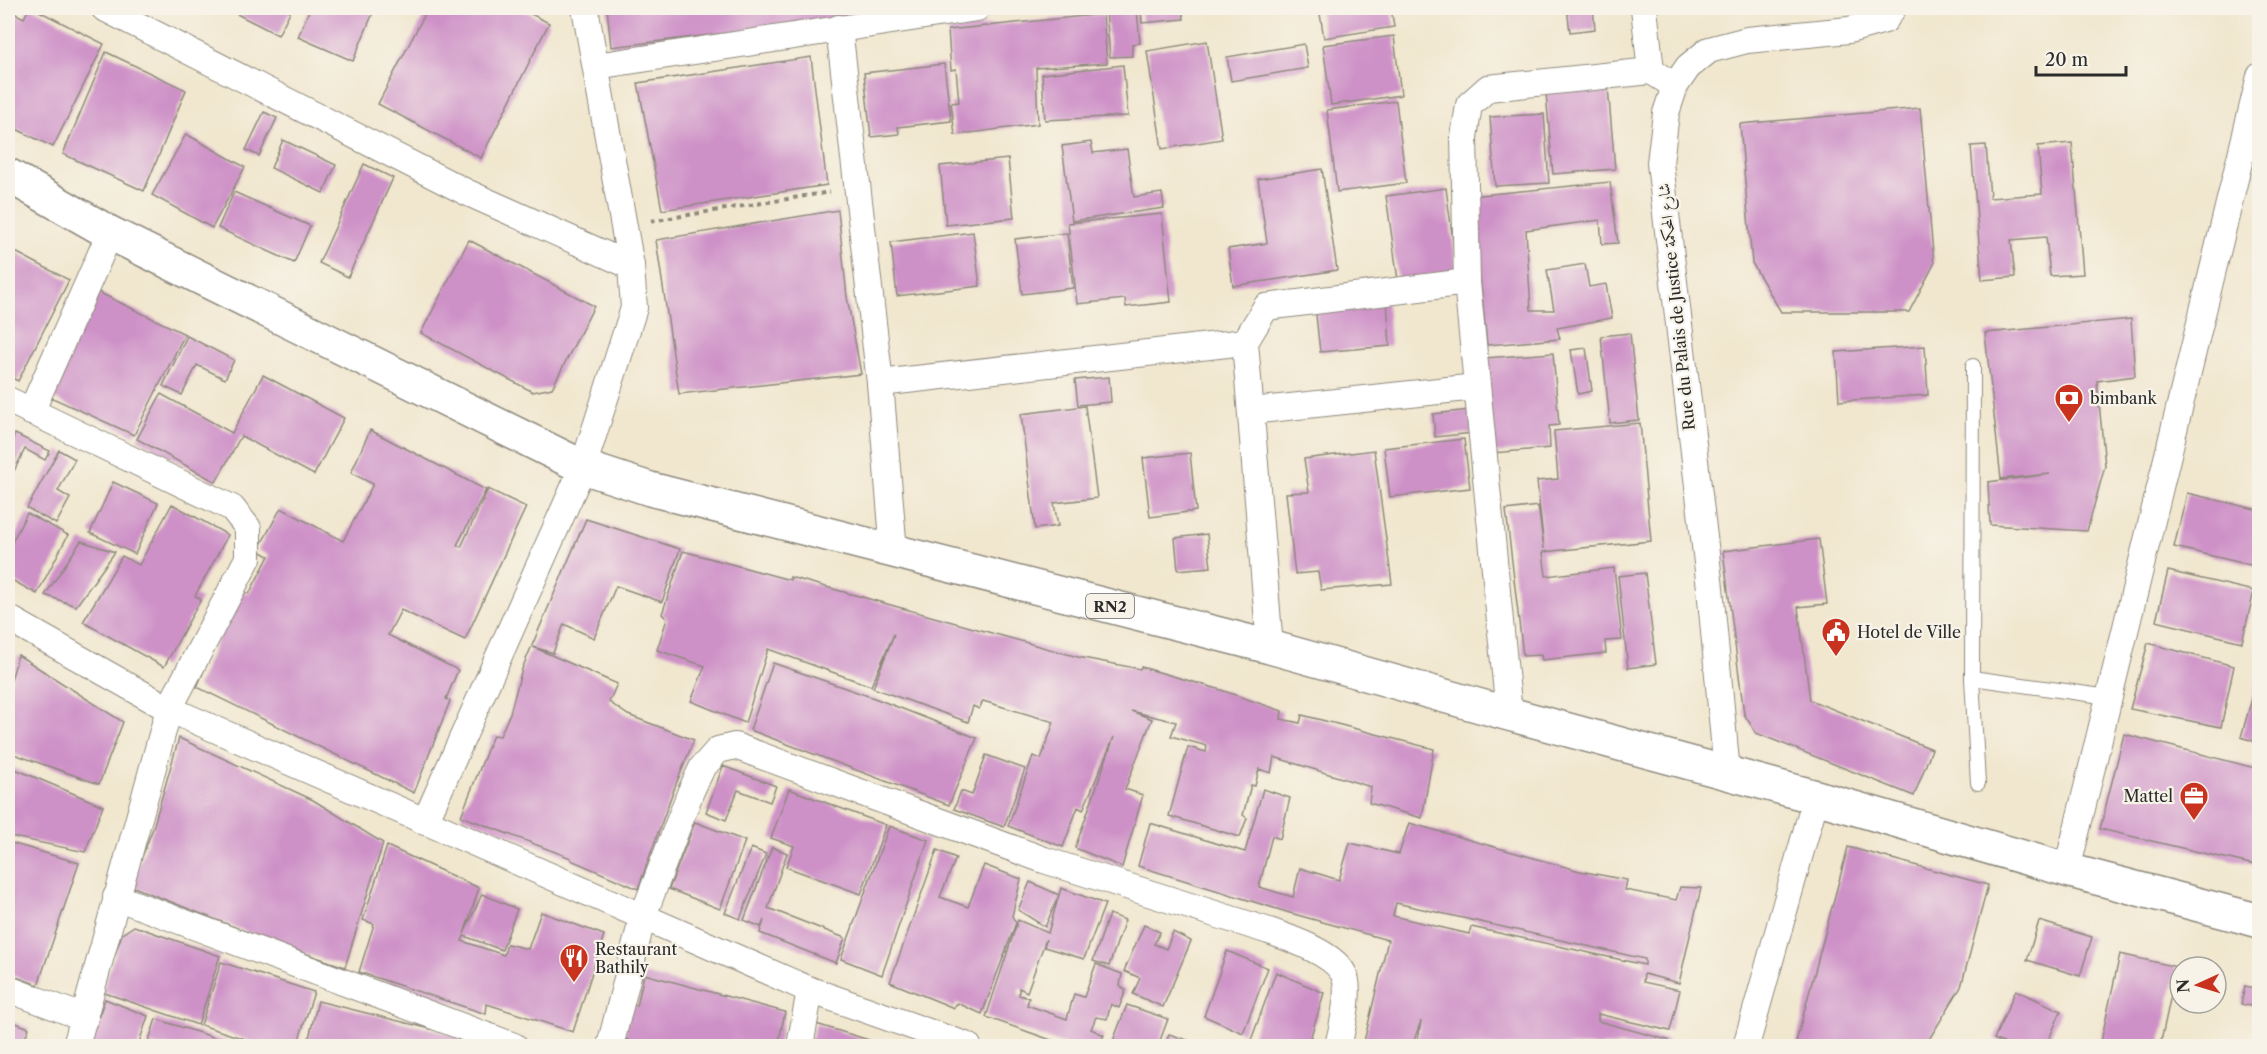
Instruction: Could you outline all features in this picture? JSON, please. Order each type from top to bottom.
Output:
[{"type":"highway","name":"RN2","points":[[8,175],[110,233],[583,467],[650,489],[1270,647],[1816,797],[2067,870],[2259,921]]},
{"type":"street","points":[[104,8],[466,192],[631,266]]},
{"type":"street","points":[[425,822],[583,467],[634,308],[631,266],[585,8]]},
{"type":"street","points":[[596,66],[977,8]]},
{"type":"street","points":[[1644,8],[1651,71]]},
{"type":"street","name":"Rue du Palais de Justice شارع المحكمة","points":[[1727,773],[1710,588],[1660,163],[1666,113],[1675,86],[1688,67],[1709,50],[1747,40],[1850,30],[1885,20],[1893,8]]},
{"type":"street","points":[[839,28],[880,383],[894,552]]},
{"type":"street","points":[[1509,714],[1467,282],[1464,137],[1469,105],[1488,88],[1651,71],[1675,86]]},
{"type":"street","points":[[2067,870],[2258,84]]},
{"type":"street","points":[[31,412],[110,233]]},
{"type":"street","points":[[1270,647],[1245,342],[1266,307],[1467,282]]},
{"type":"street","points":[[880,383],[1245,342]]},
{"type":"street","points":[[1251,411],[1476,387]]},
{"type":"street","points":[[8,400],[232,507],[248,528],[248,558],[169,709],[76,1047]]},
{"type":"street","points":[[8,618],[169,709],[810,990],[968,1047]]},
{"type":"street","points":[[610,1047],[643,916],[702,768],[718,750],[735,746],[1044,860],[1301,943],[1334,961],[1346,980],[1343,1023],[1338,1047]]},
{"type":"street","points":[[1746,1047],[1816,797]]},
{"type":"street","points":[[116,897],[514,1047]]},
{"type":"street","points":[[8,990],[85,1018]]},
{"type":"street","points":[[800,1047],[810,990]]},
{"type":"lane","points":[[1973,366],[1972,678],[1978,783]]},
{"type":"lane","points":[[1972,678],[2109,697]]},
{"type":"path","points":[[624,226],[858,187]]},
{"type":"building","points":[[29,8],[104,44],[53,147],[8,125],[8,10],[24,18]]},
{"type":"building","points":[[225,8],[292,8],[278,35]]},
{"type":"building","points":[[310,8],[375,8],[353,61],[298,37]]},
{"type":"building","points":[[428,8],[519,8],[549,23],[481,158],[378,104]]},
{"type":"building","points":[[607,8],[851,8],[853,18],[611,47]]},
{"type":"building","points":[[1141,8],[1182,8],[1184,19],[1142,23]]},
{"type":"building","points":[[1319,8],[1391,8],[1394,27],[1324,38]]},
{"type":"building","points":[[1567,8],[1593,8],[1595,29],[1570,32]]},
{"type":"building","points":[[1137,10],[1140,43],[1132,44],[1132,56],[1110,57],[1106,12]]},
{"type":"building","points":[[1103,14],[1107,63],[1036,68],[1038,124],[955,135],[951,103],[959,102],[956,69],[951,70],[948,30]]},
{"type":"building","points":[[1394,36],[1401,95],[1331,105],[1323,45]]},
{"type":"building","points":[[1207,41],[1222,139],[1162,149],[1147,51]]},
{"type":"building","points":[[1304,44],[1308,68],[1231,81],[1227,57]]},
{"type":"building","points":[[106,52],[186,90],[144,191],[63,154]]},
{"type":"building","points":[[811,57],[827,185],[662,210],[638,83]]},
{"type":"building","points":[[944,64],[951,121],[898,127],[899,134],[871,137],[864,73]]},
{"type":"building","points":[[1123,65],[1128,116],[1045,120],[1042,74]]},
{"type":"building","points":[[1608,87],[1615,169],[1553,174],[1546,93]]},
{"type":"building","points":[[1396,101],[1406,183],[1337,192],[1327,110]]},
{"type":"building","points":[[1920,108],[1934,264],[1909,312],[1781,312],[1752,263],[1740,124]]},
{"type":"building","points":[[264,112],[277,118],[259,156],[246,150]]},
{"type":"building","points":[[1544,114],[1549,183],[1495,186],[1490,117]]},
{"type":"building","points":[[186,134],[245,167],[212,228],[152,195]]},
{"type":"building","points":[[283,140],[336,165],[323,193],[271,168]]},
{"type":"building","points":[[1091,142],[1093,153],[1127,149],[1134,197],[1162,193],[1164,208],[1072,221],[1062,146]]},
{"type":"building","points":[[2072,143],[2083,274],[2050,276],[2046,237],[2011,240],[2015,277],[1982,280],[1971,146],[1986,145],[1990,198],[2042,194],[2038,146]]},
{"type":"building","points":[[1008,159],[1014,218],[946,225],[940,166]]},
{"type":"building","points":[[364,164],[393,178],[348,277],[319,263]]},
{"type":"building","points":[[1322,169],[1337,270],[1233,286],[1228,249],[1267,243],[1258,179]]},
{"type":"building","points":[[1610,182],[1618,243],[1602,244],[1600,220],[1526,230],[1531,310],[1554,310],[1547,270],[1585,264],[1589,287],[1606,284],[1612,318],[1557,328],[1560,339],[1487,345],[1472,196]]},
{"type":"building","points":[[1446,188],[1457,272],[1398,280],[1386,196]]},
{"type":"building","points":[[234,192],[310,226],[294,263],[218,228]]},
{"type":"building","points":[[838,210],[847,297],[861,374],[679,394],[656,240]]},
{"type":"building","points":[[1162,214],[1171,302],[1126,307],[1125,299],[1077,304],[1068,223]]},
{"type":"building","points":[[973,232],[980,286],[897,296],[891,242]]},
{"type":"building","points":[[1067,233],[1073,288],[1022,294],[1015,239]]},
{"type":"building","points":[[469,240],[594,306],[552,388],[533,392],[421,333]]},
{"type":"building","points":[[8,248],[69,280],[18,381],[8,376]]},
{"type":"building","points":[[98,292],[185,334],[134,435],[48,396]]},
{"type":"building","points":[[1387,300],[1390,346],[1320,352],[1315,306]]},
{"type":"building","points":[[2131,319],[2135,376],[2097,381],[2105,466],[2087,531],[1990,525],[1988,482],[2050,474],[2001,479],[1985,333]]},
{"type":"building","points":[[1630,333],[1639,420],[1610,423],[1601,336]]},
{"type":"building","points":[[187,336],[234,360],[225,379],[197,365],[182,395],[163,386]]},
{"type":"building","points":[[1925,346],[1928,395],[1839,401],[1836,352]]},
{"type":"building","points":[[1586,348],[1592,391],[1578,394],[1571,350]]},
{"type":"building","points":[[1553,353],[1559,425],[1549,426],[1550,448],[1493,453],[1485,358]]},
{"type":"building","points":[[263,375],[344,418],[314,475],[241,436],[216,482],[137,439],[161,394],[232,433]]},
{"type":"building","points":[[1109,377],[1111,402],[1078,405],[1075,380]]},
{"type":"building","points":[[1085,406],[1097,498],[1054,503],[1058,526],[1035,529],[1021,414]]},
{"type":"building","points":[[1470,410],[1473,433],[1435,437],[1433,414]]},
{"type":"building","points":[[1640,423],[1651,541],[1543,552],[1546,576],[1614,568],[1622,640],[1605,641],[1606,653],[1542,660],[1541,655],[1523,656],[1506,510],[1538,506],[1544,549],[1537,481],[1558,479],[1554,431]]},
{"type":"building","points":[[370,430],[486,490],[457,545],[461,547],[488,489],[526,507],[465,640],[401,610],[388,635],[458,670],[446,699],[450,701],[414,793],[197,687],[239,589],[249,594],[269,556],[258,550],[281,508],[343,541],[373,484],[351,473]]},
{"type":"building","points":[[15,434],[50,451],[45,460],[25,449],[8,483],[8,449]]},
{"type":"building","points":[[1464,439],[1470,488],[1390,497],[1384,448]]},
{"type":"building","points":[[59,450],[75,459],[58,491],[70,498],[56,524],[27,508]]},
{"type":"building","points":[[1374,450],[1392,584],[1321,590],[1318,572],[1295,574],[1286,493],[1309,492],[1304,459]]},
{"type":"building","points":[[1190,453],[1196,511],[1150,517],[1143,458]]},
{"type":"building","points":[[113,482],[158,503],[135,554],[90,533]]},
{"type":"building","points":[[2187,493],[2259,510],[2259,567],[2174,547]]},
{"type":"building","points":[[172,504],[228,535],[195,596],[201,599],[164,667],[83,622],[122,556],[139,565]]},
{"type":"building","points":[[27,513],[68,535],[37,594],[8,578],[8,550]]},
{"type":"building","points":[[586,519],[680,549],[662,602],[616,586],[594,638],[564,624],[553,653],[533,647],[617,684],[609,702],[628,715],[694,740],[638,889],[571,860],[571,858],[461,816],[493,735],[500,736],[510,713],[522,669]]},
{"type":"building","points":[[1207,534],[1211,567],[1178,570],[1175,538]]},
{"type":"building","points":[[1819,539],[1827,604],[1798,607],[1810,700],[1932,749],[1914,796],[1756,733],[1744,714],[1723,551]]},
{"type":"building","points":[[81,541],[115,552],[76,606],[45,595]]},
{"type":"building","points":[[683,551],[790,580],[790,577],[1078,657],[1140,669],[1141,667],[1218,689],[1282,711],[1281,719],[1300,723],[1302,715],[1434,749],[1422,818],[1369,803],[1371,787],[1274,757],[1271,773],[1259,769],[1255,786],[1251,785],[1243,815],[1247,818],[1240,837],[1169,816],[1188,747],[1206,752],[1207,746],[1171,736],[1176,722],[1131,711],[1152,719],[1125,789],[1143,795],[1122,867],[1075,848],[1114,737],[1083,810],[1078,807],[1063,847],[1008,826],[1033,756],[1041,759],[1054,722],[983,701],[979,709],[973,706],[968,722],[873,688],[894,634],[871,686],[768,649],[745,723],[691,701],[705,666],[657,650],[667,619],[662,614]]},
{"type":"building","points":[[2168,571],[2254,591],[2242,642],[2156,621]]},
{"type":"building","points":[[1645,573],[1656,664],[1628,668],[1618,576]]},
{"type":"building","points":[[2148,643],[2234,666],[2221,727],[2130,709]]},
{"type":"building","points":[[18,655],[123,722],[99,784],[8,752],[8,691]]},
{"type":"building","points":[[773,663],[877,699],[977,738],[949,805],[750,730]]},
{"type":"building","points":[[2259,674],[2259,743],[2241,737]]},
{"type":"building","points":[[2124,734],[2259,769],[2259,866],[2100,829]]},
{"type":"building","points":[[179,738],[313,800],[383,843],[345,967],[275,943],[131,886],[153,828]]},
{"type":"building","points":[[986,755],[1025,769],[1004,827],[954,809],[961,791],[972,795]]},
{"type":"building","points":[[8,766],[103,806],[85,852],[8,836]]},
{"type":"building","points":[[723,766],[776,786],[770,802],[738,790],[726,820],[706,812]]},
{"type":"building","points":[[789,789],[886,825],[861,894],[786,867],[794,846],[771,838]]},
{"type":"building","points":[[1263,789],[1290,798],[1280,839],[1272,836],[1259,887],[1293,897],[1300,868],[1339,880],[1350,843],[1399,854],[1409,823],[1580,871],[1627,880],[1625,890],[1676,900],[1680,887],[1701,888],[1679,983],[1644,974],[1643,982],[1680,990],[1670,1031],[1598,1014],[1598,1021],[1668,1040],[1667,1046],[1416,1046],[1421,1021],[1412,1046],[1363,1046],[1388,940],[1290,913],[1138,866],[1150,823],[1245,852]],"holes":[[[1396,903],[1645,959],[1645,965],[1471,927],[1469,934],[1393,916]]]},
{"type":"building","points":[[695,822],[745,841],[720,909],[669,889]]},
{"type":"building","points":[[889,826],[928,840],[882,975],[841,959]]},
{"type":"building","points":[[8,842],[79,863],[38,985],[8,974]]},
{"type":"building","points":[[387,846],[479,888],[464,934],[482,894],[517,909],[502,950],[464,936],[462,941],[504,955],[507,944],[528,949],[541,912],[604,935],[573,1032],[487,1004],[486,1014],[359,972],[374,924],[363,920]]},
{"type":"building","points":[[772,847],[787,853],[768,908],[845,938],[836,963],[760,933],[764,920],[761,927],[744,920]]},
{"type":"building","points":[[1848,847],[1988,885],[1961,987],[1925,1046],[1795,1046]]},
{"type":"building","points":[[751,848],[766,854],[740,919],[725,913]]},
{"type":"building","points":[[937,850],[956,858],[940,897],[968,907],[984,865],[1021,879],[1012,916],[1016,923],[982,1014],[957,1003],[954,1008],[890,982]]},
{"type":"building","points":[[1030,882],[1059,895],[1045,927],[1018,910]]},
{"type":"building","points":[[1061,888],[1105,904],[1084,959],[1044,947],[1046,939],[1027,992],[1019,988],[1019,995],[1029,998],[1027,1005],[1067,1019],[1074,994],[1084,997],[1096,964],[1122,974],[1120,986],[1126,990],[1119,1008],[1111,1004],[1107,1019],[1096,1017],[1091,1029],[1104,1035],[1099,1046],[1068,1046],[986,1017],[1018,920],[1048,933]]},
{"type":"building","points":[[1109,914],[1125,920],[1109,966],[1093,961]]},
{"type":"building","points":[[2039,921],[2092,937],[2080,976],[2027,960]]},
{"type":"building","points":[[1144,925],[1160,932],[1154,944],[1166,949],[1173,932],[1191,941],[1163,1007],[1133,994],[1140,978],[1124,971]]},
{"type":"building","points":[[134,926],[220,956],[198,1025],[102,992],[122,934]]},
{"type":"building","points":[[1227,951],[1268,968],[1243,1033],[1204,1016]]},
{"type":"building","points":[[2120,954],[2168,965],[2168,1009],[2160,1046],[2100,1046]]},
{"type":"building","points":[[221,962],[314,992],[297,1046],[250,1046],[251,1041],[201,1025]]},
{"type":"building","points":[[1276,972],[1324,993],[1308,1046],[1260,1046],[1250,1043]]},
{"type":"building","points":[[644,974],[785,1012],[778,1046],[627,1046],[629,1040],[624,1039],[630,1004],[637,1006]]},
{"type":"building","points":[[2245,986],[2259,989],[2259,1008],[2241,1004]]},
{"type":"building","points":[[2016,990],[2061,1011],[2046,1046],[2010,1046],[1994,1039]]},
{"type":"building","points":[[105,999],[148,1016],[138,1046],[88,1046]]},
{"type":"building","points":[[318,1001],[459,1036],[456,1046],[307,1046]]},
{"type":"building","points":[[1127,1005],[1168,1019],[1158,1046],[1111,1046]]},
{"type":"building","points":[[156,1019],[241,1046],[147,1046]]},
{"type":"building","points":[[8,1020],[29,1028],[22,1046],[8,1046]]},
{"type":"building","points":[[816,1024],[889,1046],[809,1046]]},
{"type":"building","points":[[1169,1034],[1205,1046],[1165,1046]]},
{"type":"place","name":"bimbank","points":[[2069,424]]},
{"type":"place","name":"Hotel de Ville","points":[[1836,658]]},
{"type":"place","name":"Mattel","points":[[2194,822]]},
{"type":"place","name":"Restaurant Bathily","points":[[574,984]]}]
